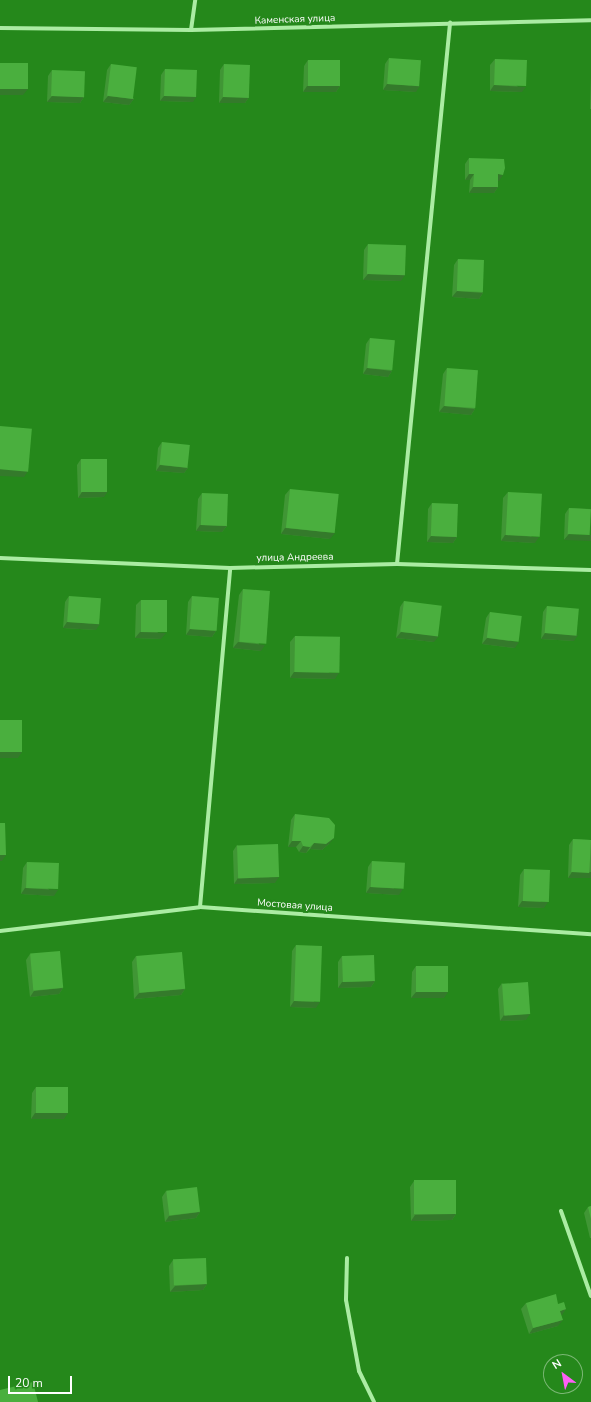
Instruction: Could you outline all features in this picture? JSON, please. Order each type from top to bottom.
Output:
[{"type":"street","points":[[191,30],[195,0]]},
{"type":"street","name":"Каменская улица","points":[[0,28],[191,30],[591,20]]},
{"type":"street","points":[[397,564],[450,23]]},
{"type":"street","name":"улица Андреева","points":[[0,558],[230,568],[397,564],[591,570]]},
{"type":"street","points":[[200,907],[230,568]]},
{"type":"street","name":"Мостовая улица","points":[[0,931],[200,907],[591,934]]},
{"type":"street","points":[[561,1211],[591,1296]]},
{"type":"street","points":[[347,1258],[346,1300],[359,1371],[374,1402]]},
{"type":"building","points":[[389,58],[421,60],[419,86],[387,84]]},
{"type":"building","points":[[495,59],[527,60],[526,86],[494,85]]},
{"type":"building","points":[[308,60],[340,60],[340,86],[308,86]]},
{"type":"building","points":[[0,63],[28,63],[28,89],[0,89]]},
{"type":"building","points":[[111,64],[137,67],[133,99],[107,96]]},
{"type":"building","points":[[224,64],[250,65],[249,98],[223,97]]},
{"type":"building","points":[[165,69],[197,70],[196,97],[164,96]]},
{"type":"building","points":[[52,70],[85,71],[84,97],[51,96]]},
{"type":"building","points":[[469,158],[504,159],[505,168],[503,175],[498,174],[498,187],[473,187],[474,174],[469,174]]},
{"type":"building","points":[[368,244],[406,245],[405,275],[367,274]]},
{"type":"building","points":[[458,259],[484,260],[483,292],[457,291]]},
{"type":"building","points":[[370,338],[395,340],[392,370],[367,368]]},
{"type":"building","points":[[447,368],[478,370],[475,408],[444,406]]},
{"type":"building","points":[[0,426],[32,429],[28,472],[0,469]]},
{"type":"building","points":[[162,442],[190,445],[187,468],[160,465]]},
{"type":"building","points":[[81,459],[107,459],[107,492],[81,492]]},
{"type":"building","points":[[290,489],[339,494],[335,533],[286,528]]},
{"type":"building","points":[[508,492],[542,494],[540,537],[506,535]]},
{"type":"building","points":[[202,493],[228,494],[227,526],[201,525]]},
{"type":"building","points":[[432,503],[458,504],[457,537],[431,536]]},
{"type":"building","points":[[569,508],[591,509],[590,535],[568,534]]},
{"type":"building","points":[[243,589],[270,591],[266,644],[239,642]]},
{"type":"building","points":[[69,596],[101,598],[99,624],[67,622]]},
{"type":"building","points":[[192,596],[219,598],[217,631],[190,629]]},
{"type":"building","points":[[141,600],[167,600],[167,632],[141,632]]},
{"type":"building","points":[[404,601],[442,606],[438,636],[400,632]]},
{"type":"building","points":[[547,606],[579,609],[577,636],[545,633]]},
{"type":"building","points":[[490,612],[522,616],[519,642],[487,638]]},
{"type":"building","points":[[295,636],[340,637],[339,673],[294,672]]},
{"type":"building","points":[[0,720],[22,720],[22,752],[0,752]]},
{"type":"building","points":[[295,814],[329,818],[335,825],[334,838],[326,844],[314,843],[310,847],[303,846],[301,841],[292,841]]},
{"type":"building","points":[[0,823],[5,823],[6,855],[0,855]]},
{"type":"building","points":[[573,839],[591,840],[589,873],[571,872]]},
{"type":"building","points":[[278,844],[279,877],[238,878],[237,845]]},
{"type":"building","points":[[372,861],[405,863],[404,889],[371,887]]},
{"type":"building","points":[[27,862],[59,863],[58,889],[26,888]]},
{"type":"building","points":[[524,869],[550,870],[549,902],[523,901]]},
{"type":"building","points":[[296,945],[322,946],[320,1002],[294,1001]]},
{"type":"building","points":[[60,951],[63,988],[33,990],[30,954]]},
{"type":"building","points":[[182,952],[185,989],[139,993],[136,956]]},
{"type":"building","points":[[374,955],[375,981],[343,982],[342,956]]},
{"type":"building","points":[[416,966],[448,966],[448,992],[416,992]]},
{"type":"building","points":[[528,982],[530,1014],[504,1016],[502,984]]},
{"type":"building","points":[[36,1087],[68,1087],[68,1113],[36,1113]]},
{"type":"building","points":[[414,1180],[456,1180],[456,1214],[414,1214]]},
{"type":"building","points":[[197,1187],[200,1212],[169,1216],[166,1191]]},
{"type":"building","points":[[591,1206],[591,1219],[588,1207]]},
{"type":"building","points":[[206,1258],[207,1284],[174,1285],[173,1259]]},
{"type":"building","points":[[556,1294],[558,1304],[564,1302],[566,1309],[560,1311],[563,1320],[533,1328],[526,1303]]},
{"type":"building","points":[[33,1382],[38,1402],[0,1402],[0,1390]]}]
